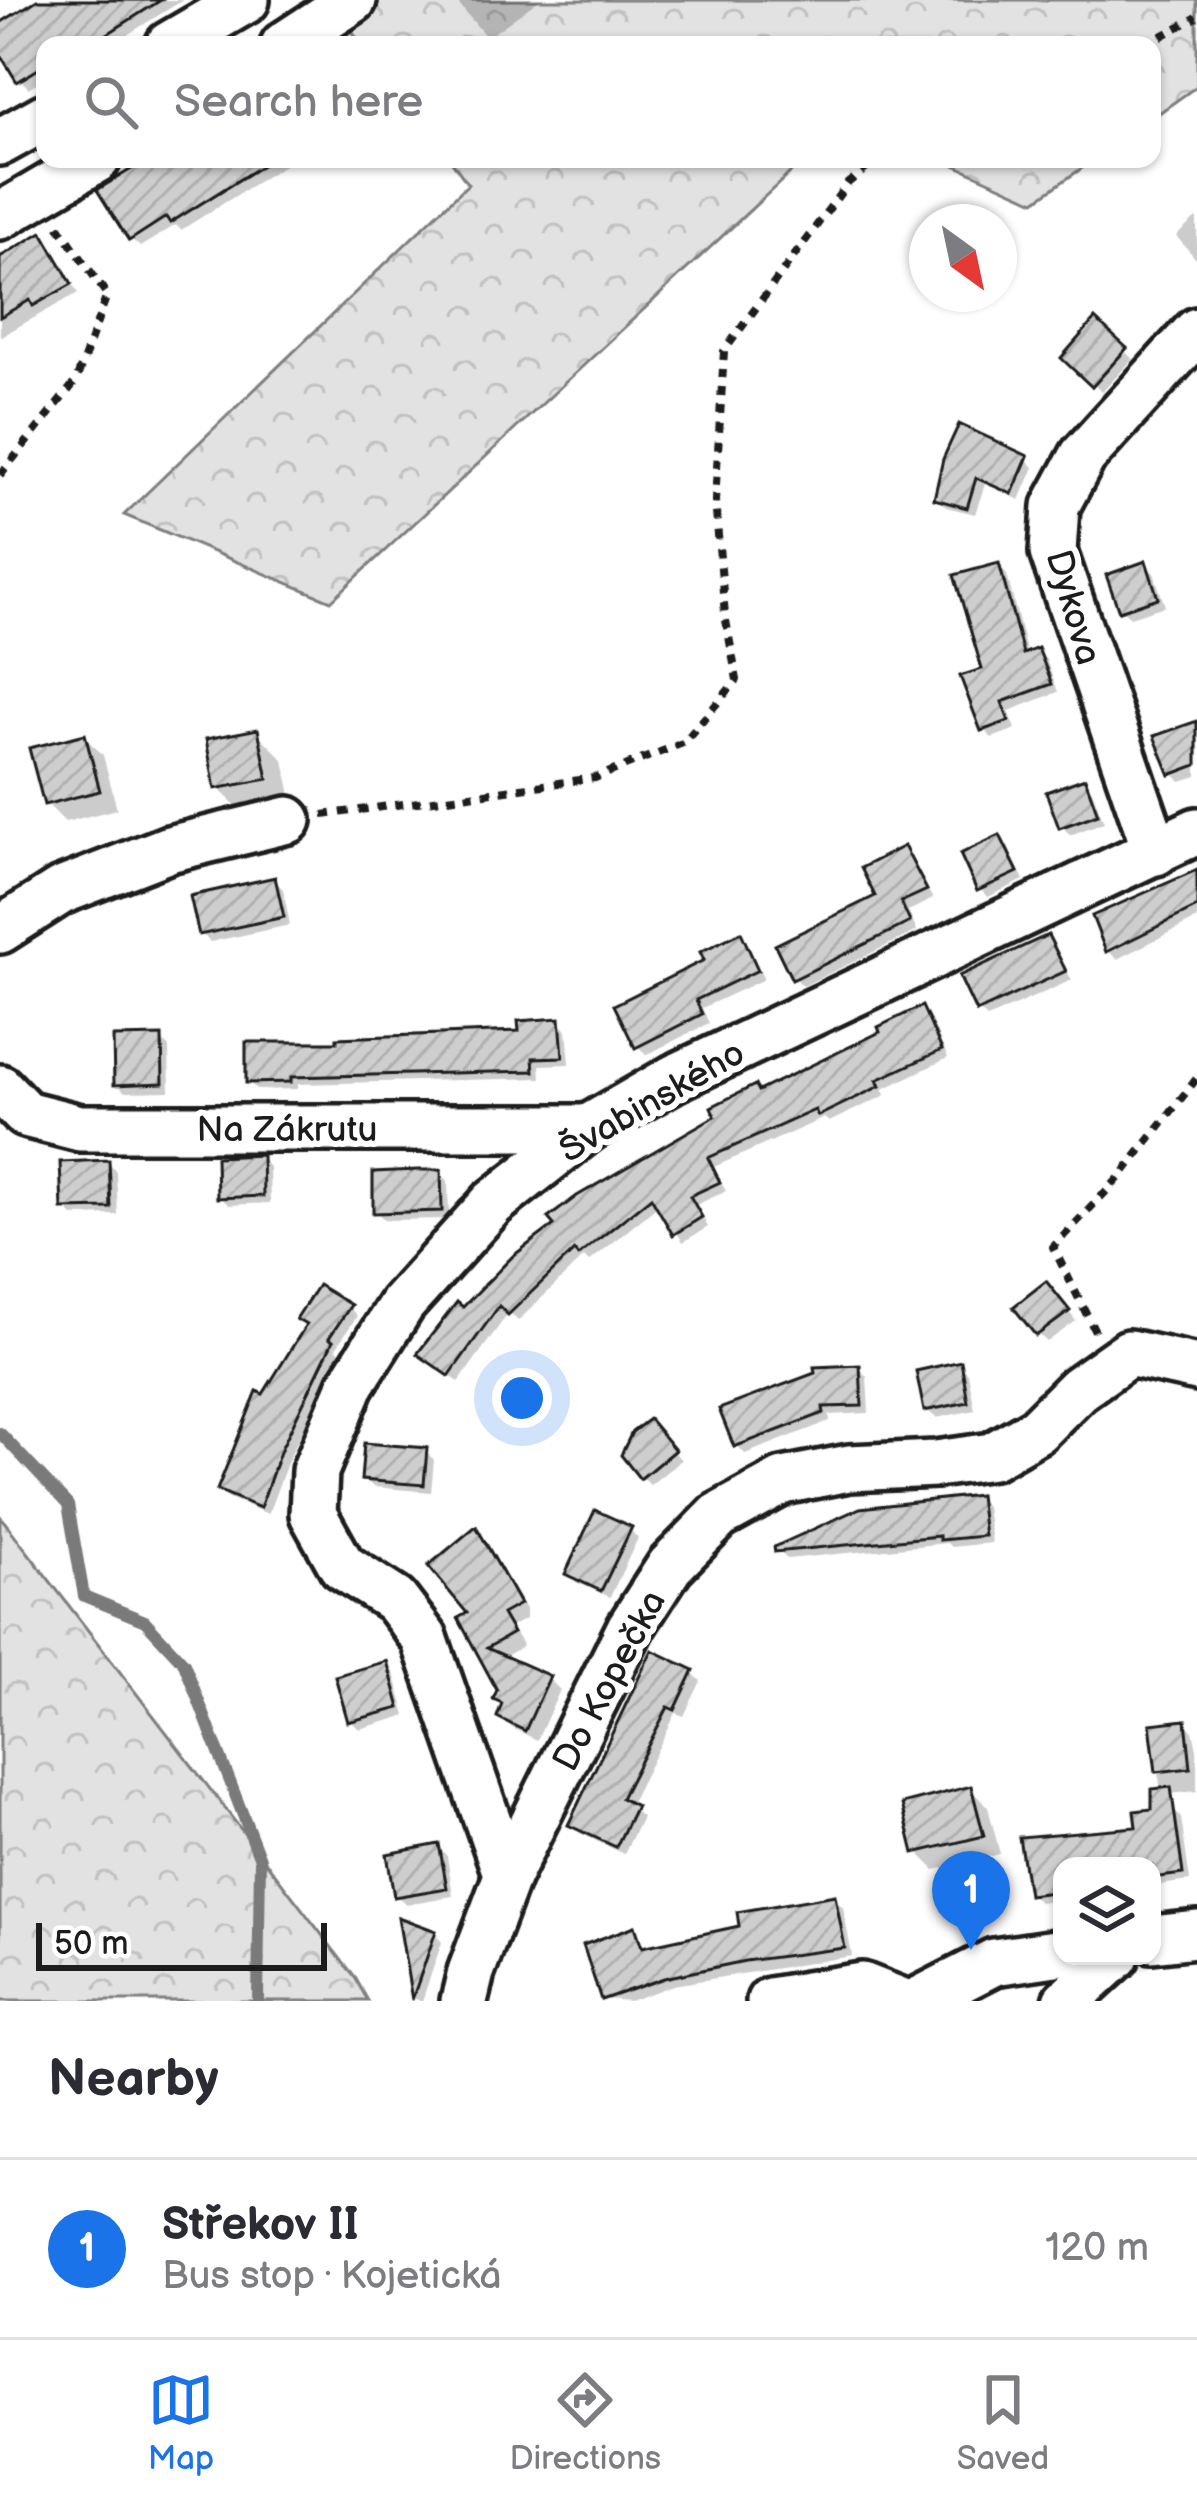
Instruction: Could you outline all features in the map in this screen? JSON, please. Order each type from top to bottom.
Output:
[{"type":"street","points":[[184,36],[246,0]]},
{"type":"street","points":[[298,36],[353,0]]},
{"type":"street","points":[[0,142],[36,122]]},
{"type":"street","points":[[19,205],[82,168]]},
{"type":"street","name":"Dykova","points":[[1156,852],[1053,552],[1056,506],[1082,456],[1197,331]]},
{"type":"street","points":[[0,930],[61,891],[169,849],[288,820]]},
{"type":"street","name":"Švabinského","points":[[507,1876],[424,1638],[395,1600],[341,1566],[313,1514],[315,1471],[351,1385],[401,1304],[493,1203],[588,1128],[674,1078],[1197,831]]},
{"type":"street","name":"Na Zákrutu","points":[[0,1088],[25,1114],[80,1128],[588,1128]]},
{"type":"street","points":[[1112,1365],[1129,1353],[1197,1368]]},
{"type":"street","name":"Do Kopečka","points":[[507,1876],[630,1628],[670,1566],[719,1516],[783,1481],[849,1468],[992,1456],[1037,1430],[1078,1389],[1112,1365]]},
{"type":"street","points":[[464,2001],[470,1972],[507,1876]]},
{"type":"street","points":[[1161,1938],[1197,1934]]},
{"type":"street","points":[[918,2001],[994,1962],[1053,1953]]},
{"type":"street","points":[[1067,2001],[1106,1965]]},
{"type":"street","points":[[770,2001],[862,1986],[900,2001]]},
{"type":"path","points":[[1161,36],[1197,17]]},
{"type":"path","points":[[288,820],[595,778],[683,743],[736,680],[715,501],[724,351],[848,183],[867,168]]},
{"type":"path","points":[[0,476],[76,381],[107,295],[19,205]]},
{"type":"path","points":[[1112,1365],[1053,1247],[1121,1176],[1197,1078]]},
{"type":"green space","points":[[328,0],[1197,0],[1197,86],[1161,112],[1161,36],[355,36]]},
{"type":"green space","points":[[456,168],[795,168],[331,601],[124,515],[468,184]]},
{"type":"green space","points":[[961,168],[1082,168],[1035,201]]},
{"type":"green space","points":[[0,1516],[356,1979],[368,2001],[0,2001]]},
{"type":"building","points":[[37,0],[161,0],[104,36],[36,36],[36,70],[17,82],[0,54],[0,23]]},
{"type":"building","points":[[133,168],[258,168],[170,223],[166,217],[129,241],[97,190]]},
{"type":"building","points":[[42,232],[72,284],[33,306],[30,300],[0,317],[0,257]]},
{"type":"building","points":[[1095,319],[1127,348],[1092,387],[1061,358]]},
{"type":"building","points":[[959,424],[1028,456],[1012,494],[976,478],[967,508],[934,499],[943,459]]},
{"type":"building","points":[[1146,561],[1158,598],[1119,611],[1106,575]]},
{"type":"building","points":[[999,563],[1023,654],[1038,648],[1052,684],[1002,702],[1009,721],[981,731],[960,676],[982,669],[954,575]]},
{"type":"building","points":[[1197,721],[1197,765],[1170,775],[1154,736]]},
{"type":"building","points":[[258,729],[268,779],[215,789],[206,739]]},
{"type":"building","points":[[85,734],[100,791],[44,805],[29,748]]},
{"type":"building","points":[[1085,778],[1098,814],[1059,828],[1046,792]]},
{"type":"building","points":[[1000,835],[1018,872],[977,891],[960,854]]},
{"type":"building","points":[[904,846],[927,890],[901,902],[910,922],[792,980],[775,945],[875,896],[861,868]]},
{"type":"building","points":[[1197,870],[1197,907],[1106,952],[1092,916]]},
{"type":"building","points":[[275,877],[284,917],[199,935],[190,896]]},
{"type":"building","points":[[741,932],[758,970],[696,1000],[702,1014],[635,1048],[614,1005],[704,960],[700,952]]},
{"type":"building","points":[[1048,935],[1066,971],[976,1012],[959,976]]},
{"type":"building","points":[[922,1006],[942,1050],[877,1080],[880,1086],[818,1116],[815,1110],[708,1158],[720,1182],[690,1196],[702,1217],[673,1235],[651,1197],[578,1256],[574,1251],[508,1315],[499,1306],[449,1376],[417,1354],[457,1302],[463,1307],[513,1256],[554,1225],[548,1218],[577,1196],[715,1116],[711,1107],[755,1085],[758,1091],[880,1032],[878,1027]]},
{"type":"building","points":[[560,1018],[563,1057],[533,1058],[534,1071],[291,1077],[291,1082],[246,1083],[246,1042],[337,1042],[337,1038],[519,1031],[518,1021]]},
{"type":"building","points":[[162,1036],[163,1083],[114,1085],[113,1037]]},
{"type":"building","points":[[262,1155],[263,1196],[217,1198],[216,1157]]},
{"type":"building","points":[[109,1160],[111,1208],[62,1209],[60,1162]]},
{"type":"building","points":[[441,1170],[442,1211],[373,1213],[373,1172]]},
{"type":"building","points":[[1046,1281],[1070,1311],[1036,1336],[1013,1307]]},
{"type":"building","points":[[318,1285],[351,1305],[329,1338],[333,1341],[281,1449],[260,1508],[217,1490],[257,1391],[263,1394],[306,1325],[296,1319]]},
{"type":"building","points":[[961,1361],[968,1402],[924,1411],[916,1371]]},
{"type":"building","points":[[860,1365],[862,1406],[823,1407],[824,1413],[734,1447],[719,1409],[815,1373],[814,1367]]},
{"type":"building","points":[[649,1419],[675,1450],[640,1479],[621,1455],[632,1432]]},
{"type":"building","points":[[364,1443],[427,1448],[424,1485],[361,1480]]},
{"type":"building","points":[[979,1495],[984,1536],[775,1552],[774,1547],[860,1508]]},
{"type":"building","points":[[595,1510],[632,1527],[601,1591],[565,1574]]},
{"type":"building","points":[[476,1526],[520,1604],[502,1614],[513,1633],[487,1648],[550,1676],[525,1731],[497,1717],[502,1703],[493,1699],[497,1690],[458,1618],[467,1613],[428,1566]]},
{"type":"building","points":[[652,1650],[694,1670],[675,1710],[668,1707],[621,1798],[636,1806],[616,1847],[568,1825]]},
{"type":"building","points":[[387,1661],[400,1708],[348,1722],[335,1676]]},
{"type":"building","points":[[1186,1720],[1191,1768],[1156,1772],[1150,1724]]},
{"type":"building","points":[[971,1786],[984,1836],[914,1853],[902,1804]]},
{"type":"building","points":[[1171,1787],[1183,1874],[1161,1877],[1161,1857],[1053,1857],[1053,1892],[1028,1895],[1019,1837],[1136,1827],[1134,1811],[1152,1809],[1152,1789]]},
{"type":"building","points":[[439,1844],[447,1888],[394,1897],[387,1854]]},
{"type":"building","points":[[835,1895],[845,1948],[664,1978],[601,2000],[583,1945],[635,1926],[642,1947],[739,1926],[737,1912]]},
{"type":"building","points":[[398,1917],[436,1931],[412,2000]]},
{"type":"waterway","points":[[0,1433],[68,1505],[84,1596],[145,1621],[184,1663],[260,1859],[258,2001]]},
{"type":"place","name":"Střekov II","points":[[971,1950]]}]
